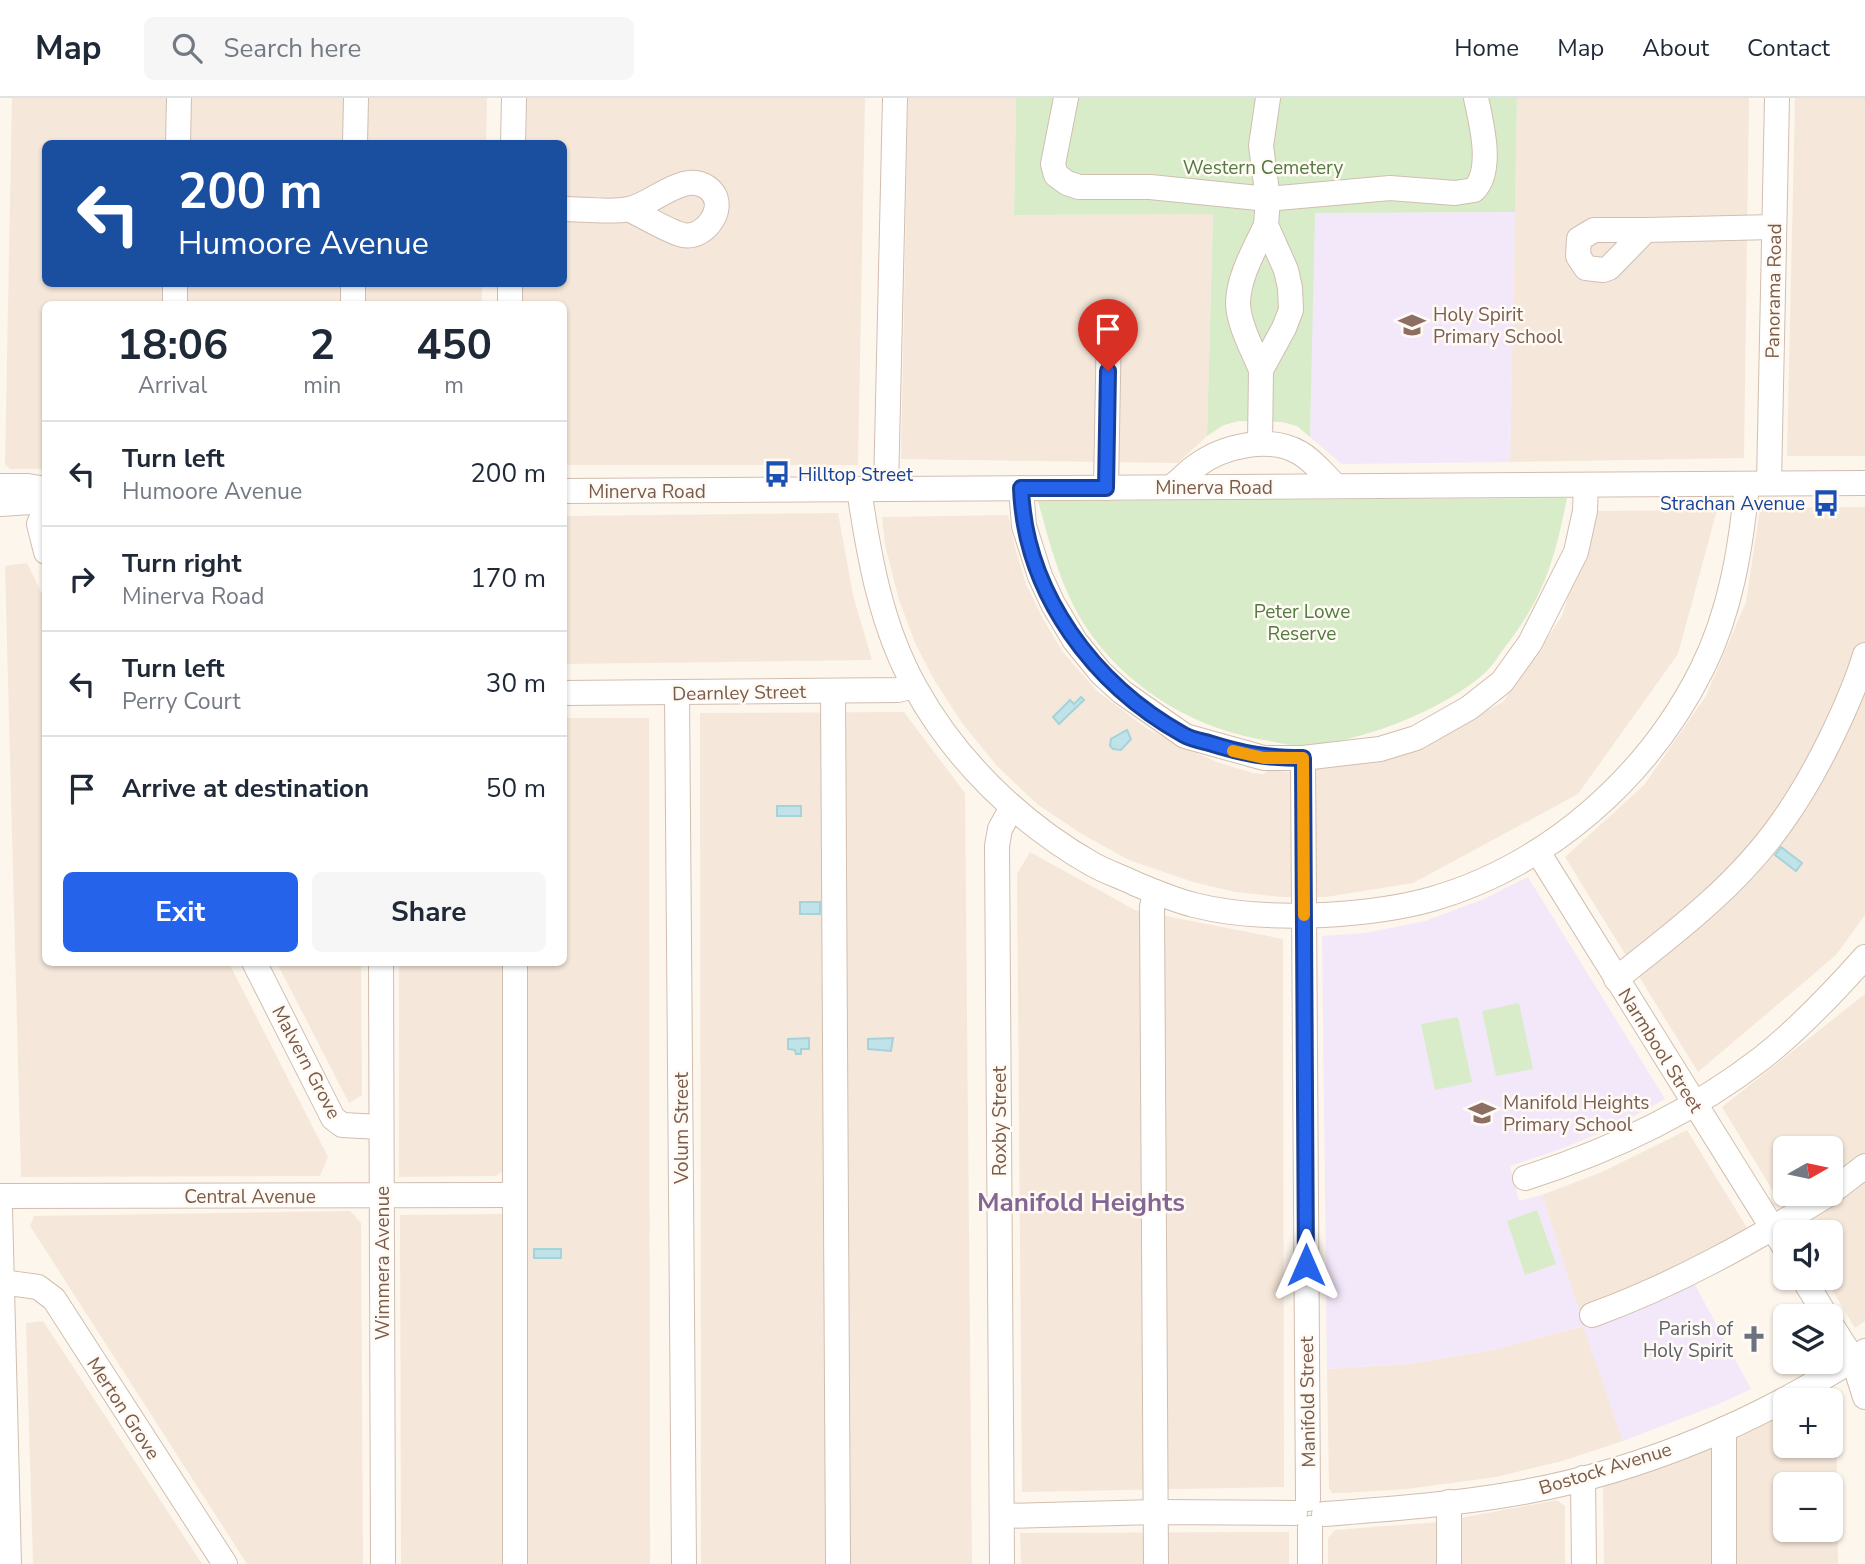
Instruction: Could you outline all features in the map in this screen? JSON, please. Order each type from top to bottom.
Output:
[{"type":"street","points":[[178,140],[179,98]]},
{"type":"street","points":[[355,140],[356,98]]},
{"type":"street","points":[[513,140],[514,98]]},
{"type":"street","points":[[886,489],[895,98]]},
{"type":"street","points":[[1066,98],[1053,164],[1056,175],[1067,183],[1079,187],[1150,187],[1268,199],[1390,188],[1455,193],[1474,190],[1483,175],[1484,150],[1476,98]]},
{"type":"street","points":[[1260,443],[1261,370],[1241,319],[1238,304],[1245,271],[1266,225],[1268,199],[1261,146],[1268,98]]},
{"type":"street","name":"Panorama Road","points":[[1758,484],[1774,227],[1777,98]]},
{"type":"street","points":[[567,209],[629,209]]},
{"type":"street","points":[[1261,370],[1291,310],[1286,270],[1266,225]]},
{"type":"street","points":[[1646,230],[1774,227]]},
{"type":"street","points":[[1106,488],[1109,324]]},
{"type":"street","points":[[1171,487],[1196,466],[1212,457],[1238,447],[1260,443],[1279,445],[1298,452],[1316,465],[1336,486]]},
{"type":"street","name":"Minerva Road","points":[[567,491],[1865,483]]},
{"type":"street","points":[[859,489],[874,577],[889,626],[914,686],[949,739],[1012,807],[1049,838],[1095,866],[1155,892],[1193,905],[1257,916],[1304,916],[1350,913],[1432,899],[1483,880],[1538,852],[1590,813],[1622,783],[1656,741],[1703,668],[1725,610],[1758,484]]},
{"type":"street","points":[[1021,488],[1024,526],[1049,595],[1075,641],[1101,673],[1122,692],[1185,736],[1264,758],[1303,758],[1380,749],[1416,738],[1469,708],[1502,682],[1531,643],[1576,552],[1585,511],[1586,485]]},
{"type":"street","points":[[42,488],[28,486],[0,488],[0,505],[42,501]]},
{"type":"street","points":[[1616,979],[1711,901],[1748,864],[1782,823],[1814,772],[1841,718],[1865,655]]},
{"type":"street","name":"Dearnley Street","points":[[567,693],[898,690],[914,686]]},
{"type":"street","points":[[833,691],[838,1564]]},
{"type":"street","name":"Volum Street","points":[[677,692],[684,1564]]},
{"type":"street","name":"Manifold Street","points":[[1303,758],[1310,1564]]},
{"type":"street","name":"Roxby Street","points":[[1002,1564],[997,846],[1000,829],[1012,807]]},
{"type":"street","name":"Narmbool Street","points":[[1538,852],[1773,1228]]},
{"type":"street","points":[[1155,892],[1152,907],[1156,1564]]},
{"type":"street","points":[[1525,1178],[1619,1144],[1695,1104],[1781,1042],[1828,999],[1865,957]]},
{"type":"street","name":"Malvern Grove","points":[[256,966],[333,1118],[342,1125],[381,1127]]},
{"type":"street","name":"Wimmera Avenue","points":[[382,966],[383,1564]]},
{"type":"street","points":[[515,966],[507,1196],[515,1564]]},
{"type":"street","points":[[1843,1183],[1865,1166]]},
{"type":"street","name":"Central Avenue","points":[[0,1196],[507,1196]]},
{"type":"street","points":[[1799,1220],[1815,1206]]},
{"type":"street","points":[[0,1209],[9,1564]]},
{"type":"street","points":[[1592,1315],[1773,1241]]},
{"type":"street","name":"Merton Grove","points":[[2,1282],[38,1287],[54,1299],[225,1564]]},
{"type":"street","points":[[1843,1337],[1859,1355],[1865,1397]]},
{"type":"street","name":"Bostock Avenue","points":[[1002,1516],[1392,1510],[1525,1492],[1639,1462],[1724,1429],[1859,1355]]},
{"type":"street","points":[[1724,1429],[1724,1564]]},
{"type":"street","points":[[1583,1478],[1584,1564]]},
{"type":"street","points":[[1449,1502],[1449,1564]]},
{"type":"shaded area","points":[[12,98],[487,98],[486,140],[42,140],[42,287],[482,287],[482,301],[42,301],[42,469],[10,469],[5,464]]},
{"type":"shaded area","points":[[527,98],[865,98],[858,465],[567,465],[567,301],[522,301],[523,287],[567,287],[567,140],[526,140]]},
{"type":"shaded area","points":[[908,98],[1016,98],[1014,215],[1213,214],[1207,436],[1178,463],[901,459]]},
{"type":"shaded area","points":[[1517,98],[1749,98],[1744,458],[1510,462]]},
{"type":"shaded area","points":[[1795,98],[1865,98],[1865,456],[1787,456]]},
{"type":"shaded area","name":"Holy Spirit Primary School","points":[[1515,212],[1510,462],[1342,464],[1310,437],[1314,213]]},
{"type":"shaded area","points":[[1865,507],[1865,915],[1836,955],[1698,1072],[1565,857],[1644,785],[1706,696],[1746,602],[1760,508]]},
{"type":"shaded area","points":[[1717,510],[1678,654],[1578,794],[1413,883],[1326,897],[1282,897],[1235,892],[1193,882],[1129,860],[1080,833],[1037,804],[997,766],[962,723],[933,678],[915,643],[899,600],[885,545],[882,517],[1008,515],[1026,584],[1043,619],[1063,652],[1096,690],[1146,728],[1181,746],[1217,762],[1264,774],[1268,769],[1287,772],[1401,753],[1503,702],[1562,616],[1595,511]]},
{"type":"shaded area","points":[[838,513],[853,595],[872,660],[567,664],[567,516]]},
{"type":"shaded area","points":[[27,563],[42,594],[42,966],[231,966],[328,1157],[320,1176],[21,1177],[5,566]]},
{"type":"shaded area","points":[[904,712],[965,793],[972,1564],[701,1564],[700,713]]},
{"type":"shaded area","points":[[567,718],[649,718],[650,1564],[522,1564],[521,966],[567,966]]},
{"type":"shaded area","points":[[1030,852],[1135,910],[1283,939],[1284,1487],[1022,1492],[1017,874]]},
{"type":"shaded area","name":"Manifold Heights Primary School","points":[[1528,877],[1665,1099],[1614,1127],[1510,1166],[1519,1201],[1542,1195],[1584,1325],[1693,1281],[1751,1389],[1623,1441],[1583,1326],[1497,1349],[1410,1364],[1327,1369],[1322,936],[1365,933],[1425,921],[1484,899]]},
{"type":"shaded area","points":[[279,966],[361,966],[362,1095],[349,1103]]},
{"type":"shaded area","points":[[399,966],[504,966],[505,1169],[496,1176],[399,1177]]},
{"type":"shaded area","points":[[1865,994],[1865,1321],[1855,1328],[1832,1290],[1843,1290],[1843,1220],[1791,1220],[1782,1206],[1843,1206],[1843,1136],[1773,1136],[1773,1191],[1722,1107]]},
{"type":"shaded area","points":[[1687,1130],[1752,1236],[1580,1314],[1542,1195],[1602,1172]]},
{"type":"shaded area","points":[[350,1211],[361,1223],[363,1564],[247,1564],[30,1226],[34,1216]]},
{"type":"shaded area","points":[[505,1214],[506,1564],[401,1564],[400,1215]]},
{"type":"shaded area","points":[[43,1321],[202,1564],[33,1564],[26,1323]]},
{"type":"shaded area","points":[[1584,1326],[1623,1441],[1562,1461],[1496,1477],[1407,1489],[1332,1493],[1329,1488],[1327,1369],[1410,1364],[1497,1349]]},
{"type":"shaded area","points":[[1773,1418],[1773,1458],[1837,1458],[1837,1472],[1773,1472],[1773,1542],[1838,1542],[1838,1564],[1604,1564],[1603,1487],[1731,1439]]},
{"type":"shaded area","points":[[1557,1500],[1565,1506],[1565,1564],[1328,1564],[1328,1538],[1335,1530],[1439,1522]]},
{"type":"shaded area","points":[[1289,1532],[1289,1564],[1021,1564],[1020,1533]]},
{"type":"green space","name":"Western Cemetery","points":[[1016,98],[1517,98],[1515,212],[1315,213],[1310,437],[1297,426],[1282,422],[1239,421],[1224,425],[1207,436],[1213,214],[1014,215]]},
{"type":"green space","name":"Peter Lowe Reserve","points":[[1567,498],[1558,540],[1539,594],[1518,629],[1486,672],[1447,700],[1424,712],[1349,739],[1302,746],[1219,729],[1171,707],[1129,676],[1093,637],[1074,605],[1059,572],[1038,501]]},
{"type":"green space","points":[[1519,1003],[1533,1069],[1496,1076],[1482,1011]]},
{"type":"green space","points":[[1458,1017],[1472,1082],[1435,1090],[1421,1024]]},
{"type":"green space","points":[[1537,1210],[1556,1264],[1525,1275],[1507,1221]]},
{"type":"water","points":[[1081,697],[1084,700],[1059,724],[1053,717],[1070,700],[1074,704]]},
{"type":"water","points":[[1127,730],[1131,739],[1121,750],[1113,749],[1110,746],[1111,739]]},
{"type":"water","points":[[777,806],[801,806],[801,816],[777,816]]},
{"type":"water","points":[[1781,847],[1802,863],[1796,871],[1775,855]]},
{"type":"water","points":[[800,902],[820,902],[820,914],[800,914]]},
{"type":"water","points":[[809,1038],[809,1049],[801,1049],[801,1054],[788,1049],[788,1039]]},
{"type":"water","points":[[893,1038],[891,1051],[868,1049],[868,1039]]},
{"type":"water","points":[[534,1249],[561,1249],[561,1258],[534,1258]]},
{"type":"slow traffic","points":[[1233,751],[1264,758],[1303,758],[1304,915]]},
{"type":"place","name":"Holy Spirit Primary School","points":[[1412,325]]},
{"type":"place","name":"Hilltop Street","points":[[777,474]]},
{"type":"place","name":"Strachan Avenue","points":[[1826,503]]},
{"type":"place","name":"Manifold Heights Primary School","points":[[1482,1113]]},
{"type":"place","name":"Parish of Holy Spirit","points":[[1754,1339]]},
{"type":"district","name":"Manifold Heights","points":[[1081,1202]]},
{"type":"route","points":[[1108,371],[1106,488],[1021,488],[1024,526],[1041,576],[1066,627],[1101,673],[1122,692],[1185,736],[1264,758],[1303,758],[1306,1265]]}]
